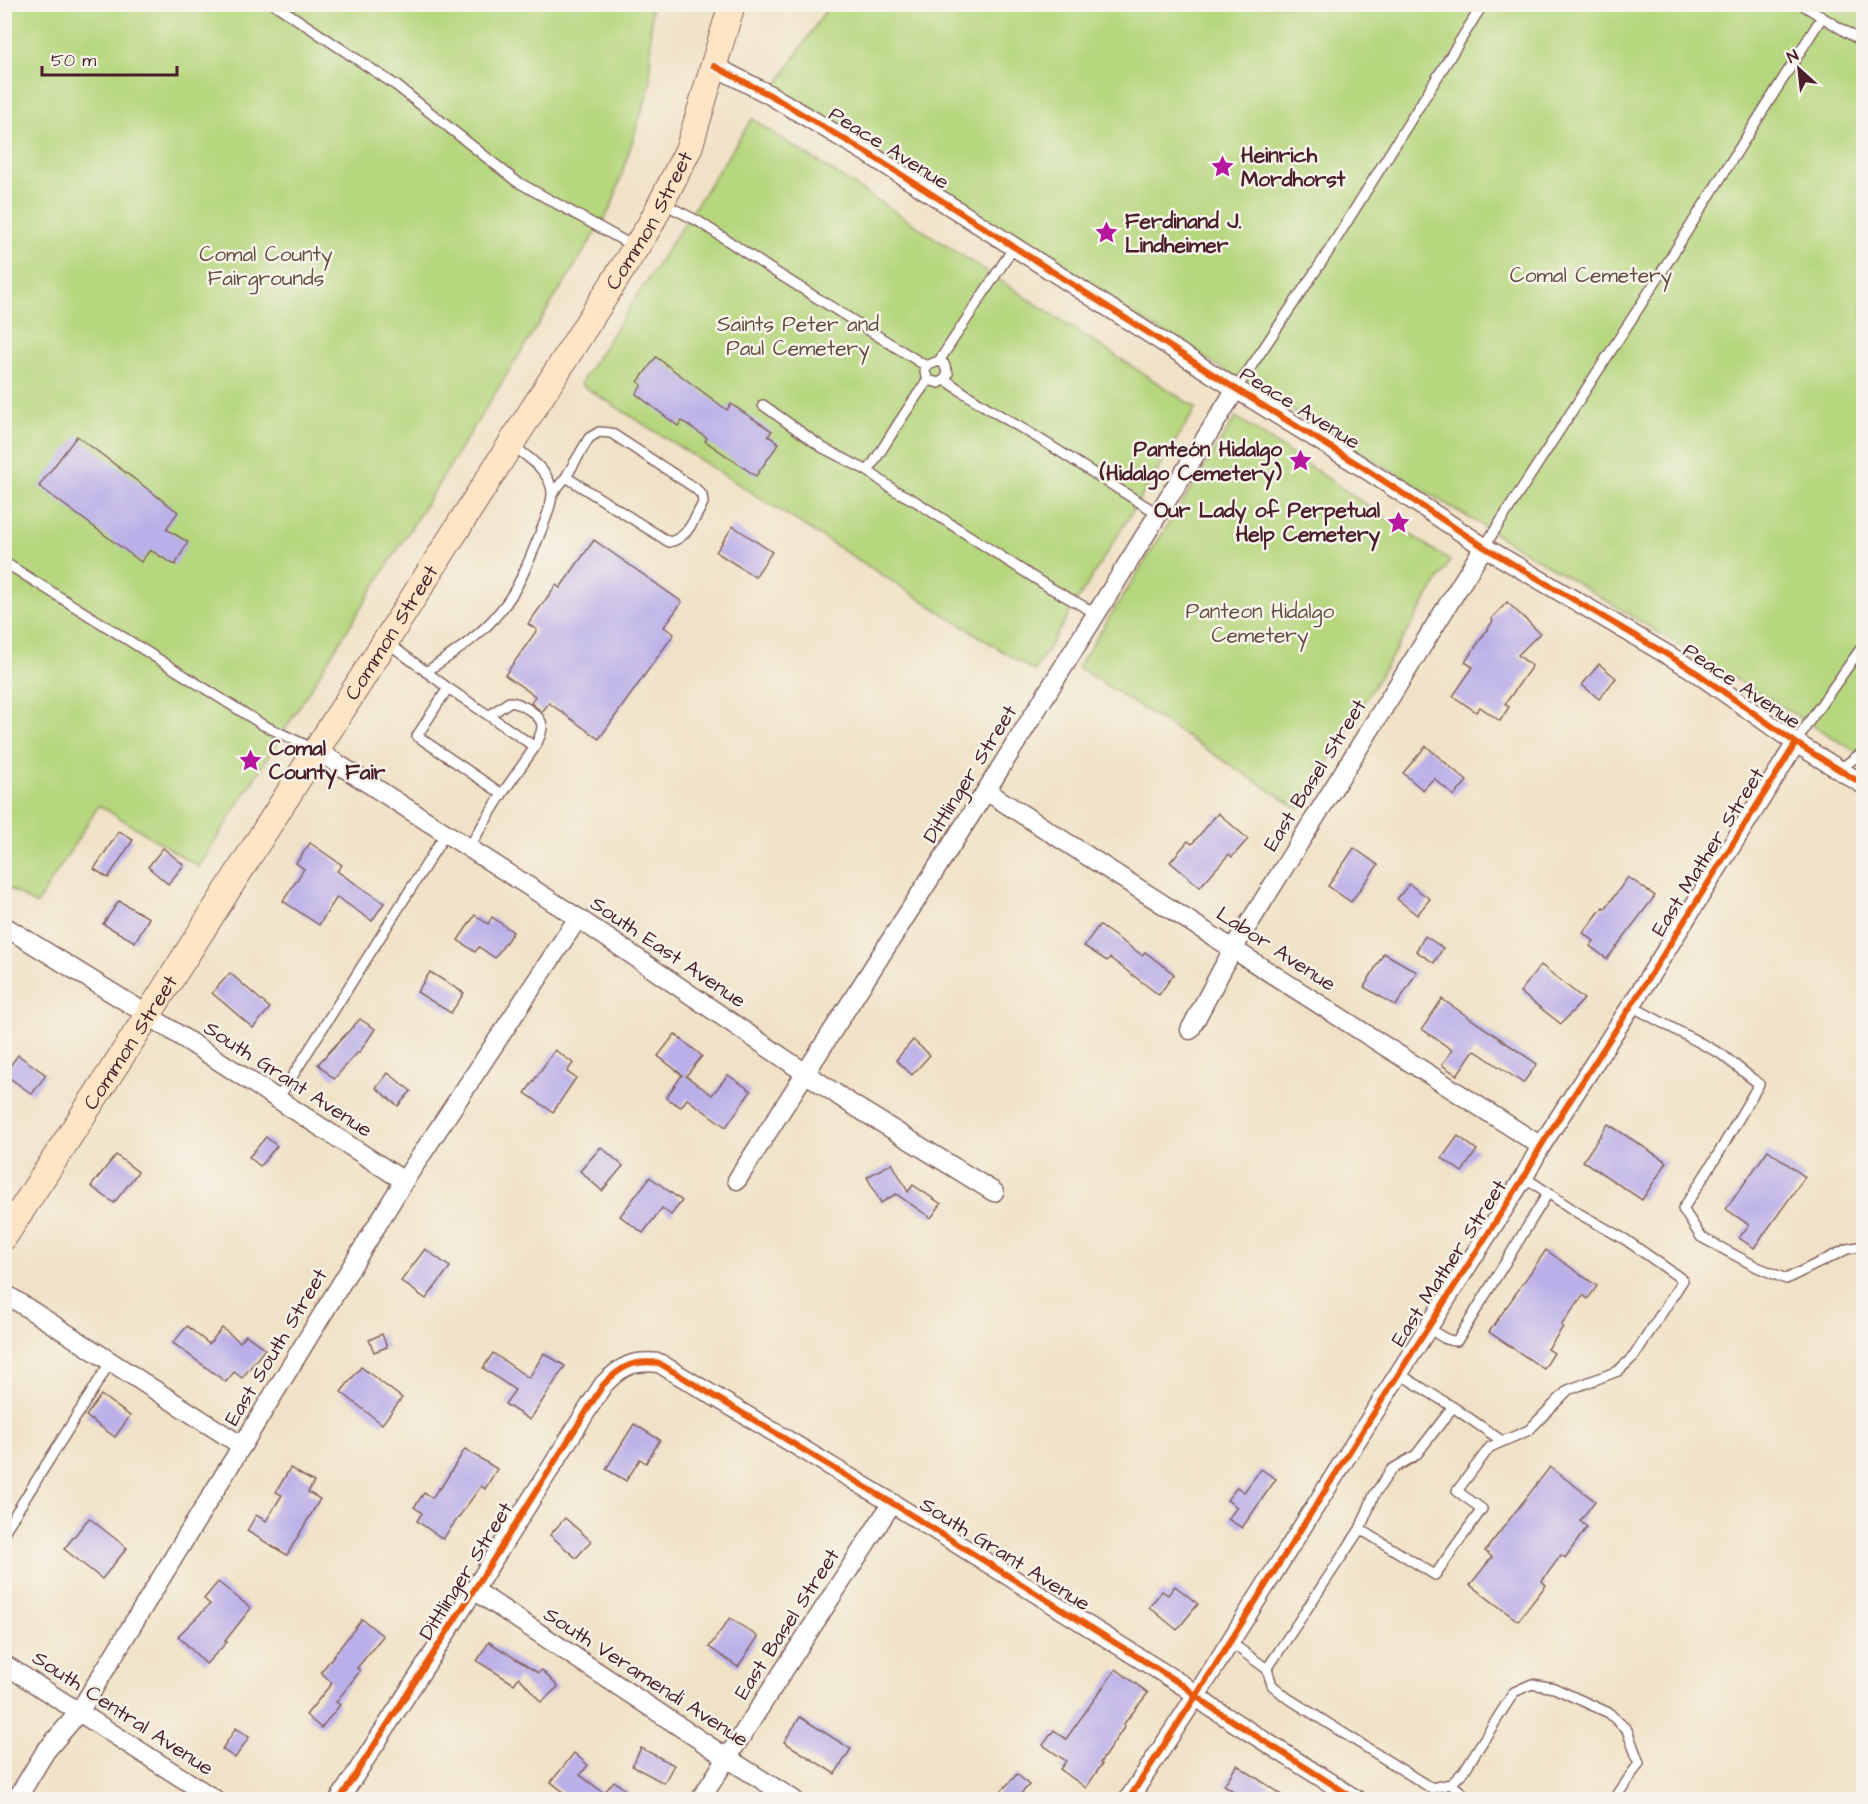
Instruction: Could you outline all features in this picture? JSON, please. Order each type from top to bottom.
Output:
[{"type":"main road","name":"Common Street","points":[[4,1237],[386,642],[662,203],[689,148],[732,4]]},
{"type":"street","name":"Peace Avenue","points":[[714,66],[770,95],[870,154],[1361,466],[1484,547],[1690,668],[1796,743],[1863,785]]},
{"type":"street","name":"Dittlinger Street","points":[[737,1180],[986,791],[1236,388]]},
{"type":"street","name":"East Basel Street","points":[[1190,1030],[1233,949],[1484,547]]},
{"type":"street","name":"East Mather Street","points":[[1128,1800],[1524,1177],[1541,1146],[1632,1006],[1796,743]]},
{"type":"street","name":"South East Avenue","points":[[316,750],[578,918],[805,1073],[925,1151],[994,1192]]},
{"type":"street","name":"Labor Avenue","points":[[986,791],[1541,1146]]},
{"type":"street","name":"East South Street","points":[[16,1800],[45,1752],[79,1712],[404,1181],[578,918]]},
{"type":"street","name":"South Grant Avenue","points":[[7,932],[148,1015],[404,1181]]},
{"type":"street","points":[[4,1293],[242,1446]]},
{"type":"street","name":"South Grant Avenue","points":[[627,1365],[642,1361],[659,1363],[892,1503],[1174,1680],[1209,1706],[1357,1800]]},
{"type":"street","name":"Dittlinger Street","points":[[339,1800],[603,1385],[613,1374],[627,1365]]},
{"type":"street","name":"East Basel Street","points":[[700,1800],[892,1503]]},
{"type":"street","name":"South Veramendi Avenue","points":[[474,1590],[794,1800]]},
{"type":"street","name":"South Central Avenue","points":[[4,1664],[216,1800]]},
{"type":"lane","points":[[274,4],[397,86],[516,181],[636,247]]},
{"type":"lane","points":[[1236,388],[1325,257],[1484,4]]},
{"type":"lane","points":[[1801,4],[1863,43]]},
{"type":"lane","points":[[1484,547],[1822,17]]},
{"type":"lane","points":[[662,203],[698,221],[926,366]]},
{"type":"lane","points":[[926,366],[939,361],[1014,247]]},
{"type":"lane","points":[[928,380],[939,383],[945,380],[948,374],[947,369],[939,361]]},
{"type":"lane","points":[[926,366],[925,372],[928,380]]},
{"type":"lane","points":[[868,471],[910,404],[928,380]]},
{"type":"lane","points":[[945,380],[968,397],[1159,514]]},
{"type":"lane","points":[[763,405],[823,448],[868,471],[894,490],[915,501],[1047,586],[1097,614]]},
{"type":"lane","points":[[426,672],[468,643],[502,610],[525,570],[543,525],[552,494],[566,477],[589,438],[599,432],[611,434],[695,488],[702,495],[704,503],[684,535],[677,541],[669,542],[566,477]]},
{"type":"lane","points":[[511,444],[541,468],[549,480],[552,494]]},
{"type":"lane","points":[[4,562],[263,724],[316,750]]},
{"type":"lane","points":[[386,642],[448,688],[535,747]]},
{"type":"lane","points":[[1796,743],[1863,644]]},
{"type":"lane","points":[[448,688],[417,736],[502,794]]},
{"type":"lane","points":[[469,847],[542,733],[543,726],[538,716],[520,704],[509,702],[490,715]]},
{"type":"lane","points":[[1839,770],[1863,751]]},
{"type":"lane","points":[[278,1099],[446,833]]},
{"type":"lane","points":[[1632,1006],[1721,1054],[1758,1084],[1717,1156],[1683,1209],[1701,1237],[1757,1267],[1786,1279],[1846,1249],[1863,1246]]},
{"type":"lane","points":[[1360,1529],[1436,1575],[1482,1509],[1457,1491],[1490,1447],[1529,1430],[1568,1390],[1618,1371],[1634,1356],[1683,1280],[1626,1240],[1578,1213],[1524,1177]]},
{"type":"lane","points":[[1428,1327],[1446,1339],[1457,1341],[1548,1193]]},
{"type":"lane","points":[[4,1532],[111,1361]]},
{"type":"lane","points":[[1398,1373],[1502,1441]]},
{"type":"lane","points":[[1267,1669],[1360,1529],[1374,1495],[1391,1470],[1416,1455],[1453,1407]]},
{"type":"lane","points":[[1230,1642],[1267,1669],[1272,1685],[1286,1697],[1431,1788],[1451,1784],[1464,1770],[1514,1692],[1532,1684],[1554,1688],[1609,1713],[1627,1730],[1639,1763],[1614,1800]]},
{"type":"lane","points":[[1451,1784],[1471,1800]]},
{"type":"green space","name":"Comal County Fairgrounds","points":[[4,5],[651,5],[650,86],[611,208],[199,867],[99,805],[36,905],[4,885]]},
{"type":"green space","name":"Comal Cemetery","points":[[829,5],[1863,5],[1863,756],[770,95]]},
{"type":"green space","name":"Saints Peter and Paul Cemetery","points":[[752,119],[1196,408],[1034,671],[580,384]]},
{"type":"green space","name":"Panteon Hidalgo Cemetery","points":[[1236,417],[1450,561],[1299,809],[1078,667]]},
{"type":"building","points":[[656,357],[727,410],[731,404],[772,431],[768,436],[779,443],[756,476],[705,441],[707,438],[682,421],[678,426],[636,394],[642,385],[638,382]]},
{"type":"building","points":[[77,436],[178,512],[166,529],[188,542],[175,565],[150,550],[141,562],[39,486]]},
{"type":"building","points":[[733,526],[772,552],[755,577],[716,552]]},
{"type":"building","points":[[594,540],[682,602],[664,627],[674,634],[599,739],[549,703],[542,712],[531,703],[535,696],[505,675],[537,630],[528,624],[556,585],[560,588]]},
{"type":"building","points":[[1507,602],[1540,633],[1518,655],[1532,666],[1505,704],[1509,707],[1500,721],[1480,707],[1476,712],[1453,696],[1473,667],[1465,662],[1493,621],[1491,619]]},
{"type":"building","points":[[1599,664],[1616,678],[1599,699],[1582,685]]},
{"type":"building","points":[[1426,746],[1467,781],[1454,796],[1434,778],[1423,790],[1403,773]]},
{"type":"building","points":[[1218,813],[1248,839],[1232,857],[1229,854],[1200,887],[1170,862],[1188,841],[1192,844]]},
{"type":"building","points":[[119,831],[133,840],[108,878],[94,869]]},
{"type":"building","points":[[310,843],[342,865],[337,871],[384,903],[372,921],[337,897],[319,925],[283,901],[304,869],[296,863]]},
{"type":"building","points":[[163,848],[184,865],[168,884],[148,867]]},
{"type":"building","points":[[1354,848],[1378,865],[1351,902],[1328,886]]},
{"type":"building","points":[[1628,877],[1655,896],[1607,959],[1590,946],[1594,941],[1583,933],[1603,907],[1605,909]]},
{"type":"building","points":[[1409,884],[1430,899],[1417,915],[1397,899]]},
{"type":"building","points":[[119,901],[149,918],[135,942],[103,924]]},
{"type":"building","points":[[475,915],[488,924],[492,917],[513,932],[495,958],[479,947],[475,952],[458,940]]},
{"type":"building","points":[[1099,925],[1142,955],[1145,952],[1174,974],[1159,995],[1110,958],[1107,961],[1084,946]]},
{"type":"building","points":[[1425,936],[1443,948],[1434,963],[1416,951]]},
{"type":"building","points":[[1384,953],[1417,972],[1396,1006],[1364,987]]},
{"type":"building","points":[[1541,965],[1584,999],[1561,1024],[1520,992]]},
{"type":"building","points":[[430,972],[464,993],[451,1013],[417,992]]},
{"type":"building","points":[[230,973],[270,1008],[253,1028],[212,993]]},
{"type":"building","points":[[1442,999],[1537,1064],[1523,1083],[1474,1050],[1457,1075],[1442,1065],[1452,1050],[1422,1029]]},
{"type":"building","points":[[360,1019],[375,1029],[359,1053],[334,1079],[318,1064]]},
{"type":"building","points":[[675,1034],[702,1056],[686,1076],[712,1095],[728,1075],[751,1091],[726,1127],[687,1099],[681,1107],[666,1098],[682,1075],[658,1056]]},
{"type":"building","points":[[913,1040],[930,1055],[912,1075],[896,1060]]},
{"type":"building","points":[[555,1050],[573,1063],[567,1072],[576,1078],[553,1112],[525,1093]]},
{"type":"building","points":[[18,1055],[46,1075],[32,1094],[4,1074]]},
{"type":"building","points":[[388,1073],[411,1091],[398,1106],[376,1088]]},
{"type":"building","points":[[1608,1124],[1667,1162],[1642,1200],[1583,1161]]},
{"type":"building","points":[[1458,1136],[1477,1150],[1462,1172],[1442,1158]]},
{"type":"building","points":[[266,1137],[277,1146],[260,1166],[249,1157]]},
{"type":"building","points":[[601,1147],[623,1166],[602,1191],[580,1171]]},
{"type":"building","points":[[1768,1150],[1805,1177],[1754,1248],[1739,1238],[1749,1225],[1726,1209]]},
{"type":"building","points":[[116,1155],[138,1172],[114,1203],[91,1186]]},
{"type":"building","points":[[892,1163],[908,1192],[913,1185],[941,1204],[931,1218],[896,1194],[881,1203],[867,1177]]},
{"type":"building","points":[[650,1177],[682,1201],[671,1215],[662,1208],[643,1233],[620,1216]]},
{"type":"building","points":[[425,1249],[450,1267],[426,1299],[401,1281]]},
{"type":"building","points":[[1546,1250],[1597,1286],[1588,1299],[1583,1295],[1561,1326],[1563,1327],[1548,1349],[1554,1353],[1544,1369],[1489,1332]]},
{"type":"building","points":[[187,1326],[209,1344],[222,1328],[240,1342],[246,1335],[265,1349],[242,1378],[234,1372],[226,1382],[173,1343]]},
{"type":"building","points":[[382,1334],[387,1347],[374,1352],[369,1340]]},
{"type":"building","points":[[493,1353],[529,1378],[544,1353],[565,1366],[530,1420],[505,1404],[515,1390],[483,1368]]},
{"type":"building","points":[[361,1367],[402,1398],[382,1424],[341,1392]]},
{"type":"building","points":[[101,1395],[130,1416],[115,1437],[86,1416]]},
{"type":"building","points":[[634,1424],[660,1440],[646,1463],[640,1459],[626,1481],[606,1469]]},
{"type":"building","points":[[465,1449],[497,1469],[485,1489],[481,1486],[443,1539],[417,1521],[422,1513],[414,1507],[424,1493],[432,1498],[440,1489]]},
{"type":"building","points":[[1550,1467],[1595,1501],[1580,1521],[1587,1527],[1565,1558],[1561,1555],[1542,1581],[1546,1585],[1518,1621],[1470,1585],[1492,1557],[1485,1551]]},
{"type":"building","points":[[290,1468],[314,1482],[308,1492],[320,1499],[287,1555],[247,1531],[256,1515],[266,1521],[282,1495],[276,1492]]},
{"type":"building","points":[[1261,1469],[1276,1479],[1242,1528],[1228,1519],[1237,1507],[1227,1500],[1237,1487],[1244,1492]]},
{"type":"building","points":[[89,1518],[127,1548],[102,1579],[64,1549]]},
{"type":"building","points":[[565,1518],[591,1541],[576,1558],[550,1535]]},
{"type":"building","points":[[218,1582],[251,1608],[225,1641],[227,1642],[206,1664],[178,1636],[210,1604],[204,1599]]},
{"type":"building","points":[[1175,1586],[1198,1604],[1177,1630],[1149,1607],[1162,1591],[1168,1595]]},
{"type":"building","points":[[730,1618],[758,1637],[738,1667],[709,1647]]},
{"type":"building","points":[[362,1619],[383,1636],[357,1668],[360,1671],[336,1702],[340,1705],[321,1728],[306,1715],[332,1683],[321,1672]]},
{"type":"building","points":[[489,1642],[538,1673],[542,1670],[558,1687],[541,1702],[519,1677],[514,1684],[477,1661]]},
{"type":"building","points":[[1116,1669],[1148,1693],[1123,1725],[1125,1726],[1086,1788],[1060,1769],[1066,1761],[1043,1745],[1054,1730],[1066,1739]]},
{"type":"building","points":[[800,1717],[851,1749],[835,1774],[784,1742]]},
{"type":"building","points":[[236,1728],[249,1737],[235,1758],[222,1749]]},
{"type":"building","points":[[641,1748],[674,1765],[664,1783],[632,1766]]},
{"type":"building","points":[[574,1753],[588,1765],[580,1775],[604,1793],[614,1781],[638,1800],[574,1800],[551,1782]]},
{"type":"building","points":[[1237,1765],[1290,1800],[1247,1800],[1224,1785]]},
{"type":"building","points":[[1017,1774],[1029,1785],[1015,1800],[993,1800]]},
{"type":"cycle path","points":[[714,66],[770,95],[869,154],[1236,389],[1361,466],[1484,547],[1690,668],[1796,743],[1864,785]]},
{"type":"cycle path","points":[[1128,1800],[1524,1177],[1541,1146],[1796,743]]},
{"type":"cycle path","points":[[339,1800],[603,1385],[622,1369],[642,1362],[659,1363],[892,1503],[1184,1686],[1209,1706],[1357,1800]]},
{"type":"place","name":"Heinrich Mordhorst","points":[[1223,167]]},
{"type":"place","name":"Ferdinand J. Lindheimer","points":[[1107,233]]},
{"type":"place","name":"Panteón Hidalgo (Hidalgo Cemetery)","points":[[1300,461]]},
{"type":"place","name":"Our Lady of Perpetual Help Cemetery","points":[[1398,522]]},
{"type":"place","name":"Comal County Fair","points":[[251,760]]}]
